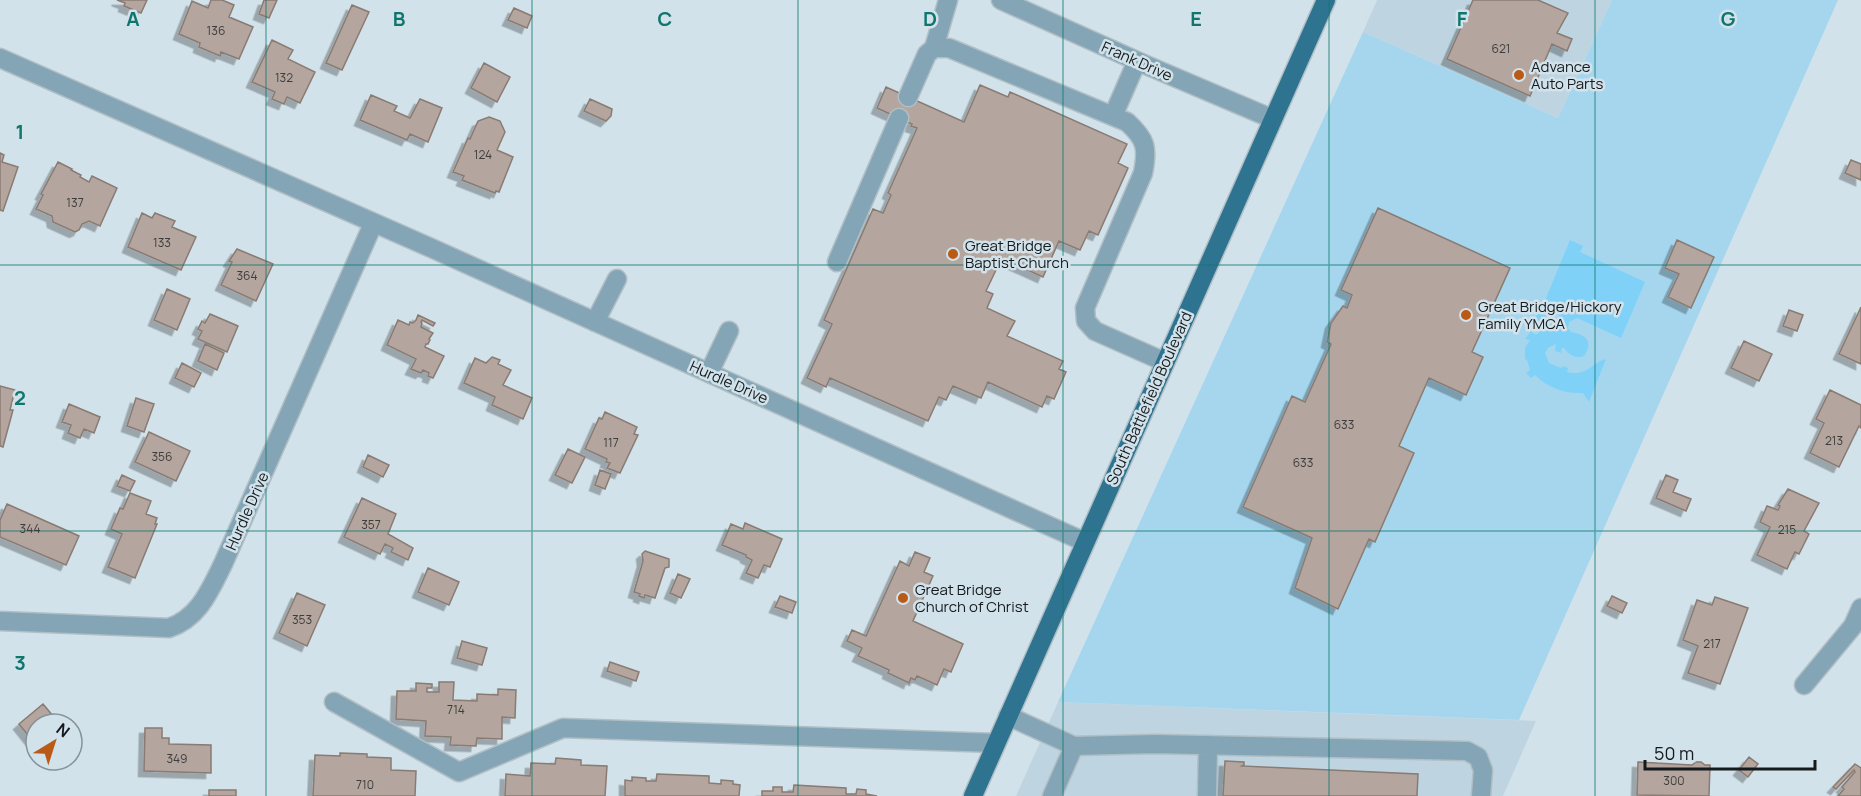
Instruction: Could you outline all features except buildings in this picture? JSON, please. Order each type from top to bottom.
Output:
[{"type":"main road","name":"South Battlefield Boulevard","points":[[973,796],[1326,0]]},
{"type":"street","points":[[908,97],[927,54],[934,48],[948,0]]},
{"type":"street","name":"Frank Drive","points":[[1001,0],[1273,119]]},
{"type":"street","points":[[934,48],[950,48],[1127,122],[1139,133],[1145,145],[1146,158],[1143,173],[1085,308],[1086,321],[1095,331],[1165,362]]},
{"type":"street","name":"Hurdle Drive","points":[[0,58],[1085,542]]},
{"type":"street","points":[[1113,116],[1137,61]]},
{"type":"street","points":[[837,262],[899,118]]},
{"type":"street","name":"Hurdle Drive","points":[[0,621],[170,628],[179,625],[200,608],[224,564],[373,224]]},
{"type":"street","points":[[595,322],[617,279]]},
{"type":"street","points":[[709,373],[729,331]]},
{"type":"street","points":[[1804,685],[1853,626],[1861,608]]},
{"type":"street","points":[[334,702],[459,772],[563,728],[996,743]]},
{"type":"street","points":[[1008,716],[1074,746],[1208,745],[1467,751],[1478,757],[1483,770],[1481,796]]},
{"type":"street","points":[[1207,796],[1208,745]]},
{"type":"street","points":[[1052,796],[1074,746]]},
{"type":"shaded area","name":"Advance Auto Parts","points":[[1377,0],[1612,0],[1558,118],[1363,32]]},
{"type":"shaded area","name":"Great Bridge/Hickory Family YMCA","points":[[1612,0],[1838,0],[1519,720],[1058,702],[1363,32],[1558,118]]},
{"type":"shaded area","points":[[1570,240],[1583,246],[1580,252],[1645,282],[1621,338],[1577,318],[1569,322],[1568,328],[1587,340],[1588,346],[1584,356],[1572,356],[1564,348],[1561,353],[1555,351],[1556,344],[1548,348],[1545,353],[1549,363],[1568,368],[1567,372],[1574,373],[1584,371],[1606,359],[1589,402],[1583,393],[1557,389],[1535,375],[1531,378],[1526,373],[1530,370],[1525,359],[1525,348],[1530,340],[1525,339],[1531,331],[1538,334],[1542,327],[1541,323],[1537,323],[1536,320],[1538,311],[1545,310],[1547,314],[1544,321],[1547,325],[1556,324],[1559,315],[1558,311],[1544,303]]},
{"type":"shaded area","points":[[1058,702],[1536,721],[1503,796],[1016,796]]},
{"type":"place","name":"Advance Auto Parts","points":[[1519,75]]},
{"type":"place","name":"Great Bridge Baptist Church","points":[[953,254]]},
{"type":"place","name":"Great Bridge/Hickory Family YMCA","points":[[1466,315]]},
{"type":"place","name":"Great Bridge Church of Christ","points":[[903,598]]}]
